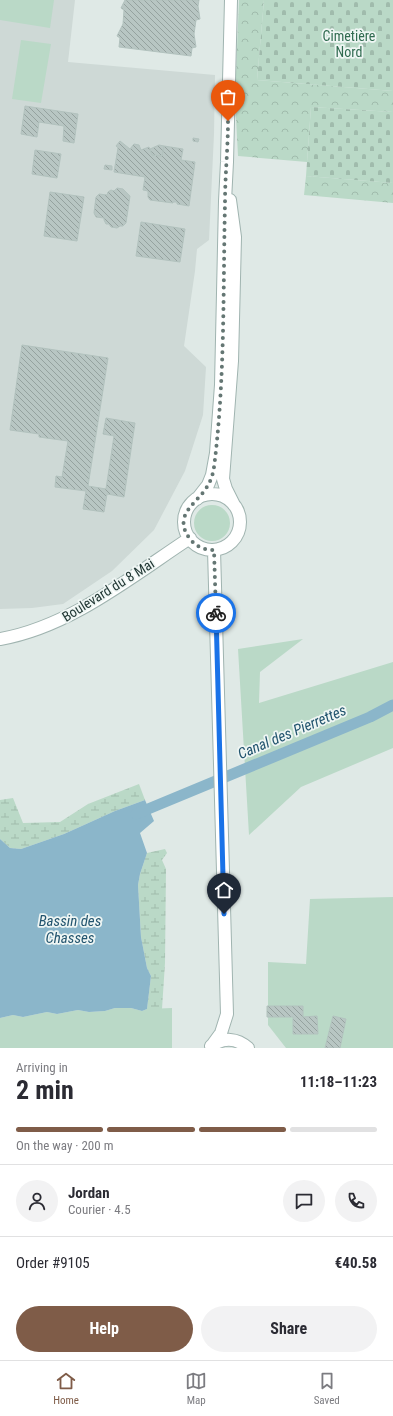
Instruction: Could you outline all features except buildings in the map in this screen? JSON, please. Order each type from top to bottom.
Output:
[{"type":"street","points":[[227,162],[235,237],[231,383],[223,478],[228,494],[240,519],[240,526],[238,534],[234,540],[228,545],[214,550],[200,547],[190,538],[185,528],[185,517],[189,506],[197,499],[208,485],[212,475],[218,431],[222,370],[225,202],[231,0]]},
{"type":"street","points":[[197,499],[208,495],[219,495],[229,500],[234,505]]},
{"type":"street","name":"Boulevard du 8 Mai","points":[[0,639],[41,628],[75,613],[190,538]]},
{"type":"street","points":[[214,550],[227,1014],[232,1028],[244,1045]]},
{"type":"street","points":[[211,1046],[220,1033],[227,1014]]},
{"type":"street","points":[[211,1046],[221,1041],[228,1040],[244,1045]]},
{"type":"shaded area","points":[[0,0],[75,0],[68,62],[215,75],[209,240],[197,249],[184,346],[206,367],[203,415],[185,471],[154,530],[112,571],[63,604],[32,608],[0,609]]},
{"type":"green space","points":[[0,0],[54,0],[50,28],[0,20]]},
{"type":"green space","points":[[239,0],[264,0],[257,80],[393,91],[393,112],[311,107],[307,162],[238,156],[235,98]]},
{"type":"green space","name":"Cimetière Nord","points":[[264,0],[393,0],[393,91],[257,80]]},
{"type":"green space","points":[[21,40],[51,44],[41,103],[12,99]]},
{"type":"green space","points":[[311,107],[393,112],[393,183],[306,176]]},
{"type":"green space","points":[[306,176],[393,183],[393,203],[304,195]]},
{"type":"green space","points":[[216,505],[225,510],[229,516],[229,530],[225,536],[216,541],[208,541],[199,536],[195,530],[194,519],[199,510],[205,506]]},
{"type":"green space","points":[[303,639],[260,672],[259,703],[393,662],[393,748],[301,787],[249,835],[238,649]]},
{"type":"green space","points":[[139,784],[145,800],[115,811],[64,834],[21,849],[10,848],[0,839],[0,800],[13,798],[23,823],[60,822],[88,804]]},
{"type":"green space","points":[[165,849],[167,853],[162,860],[166,869],[165,963],[162,1009],[147,1009],[151,976],[147,968],[141,937],[138,885],[147,853]]},
{"type":"green space","points":[[393,897],[393,1048],[286,1048],[268,1025],[268,962],[306,964],[310,899]]},
{"type":"green space","points":[[115,1008],[131,1008],[142,1011],[147,1009],[172,1008],[172,1048],[0,1048],[0,1018],[13,1015],[23,1017],[47,1012],[57,1014],[78,1010],[89,1012],[105,1011]]},
{"type":"water","name":"Bassin des Chasses","points":[[145,800],[154,821],[140,833],[147,853],[138,885],[141,937],[147,968],[151,976],[147,1009],[142,1011],[131,1008],[115,1008],[105,1011],[89,1012],[78,1010],[57,1014],[47,1012],[23,1017],[13,1015],[0,1018],[0,839],[10,848],[21,849],[64,834],[115,811]]},
{"type":"waterway","name":"Canal des Pierrettes","points":[[136,814],[370,717],[393,705]]},
{"type":"way so far","points":[[216,613],[214,550],[204,548],[194,543],[186,532],[185,520],[189,506],[203,494],[208,485],[214,470],[216,453],[222,370],[228,121]]},
{"type":"route","points":[[216,613],[224,914]]}]
